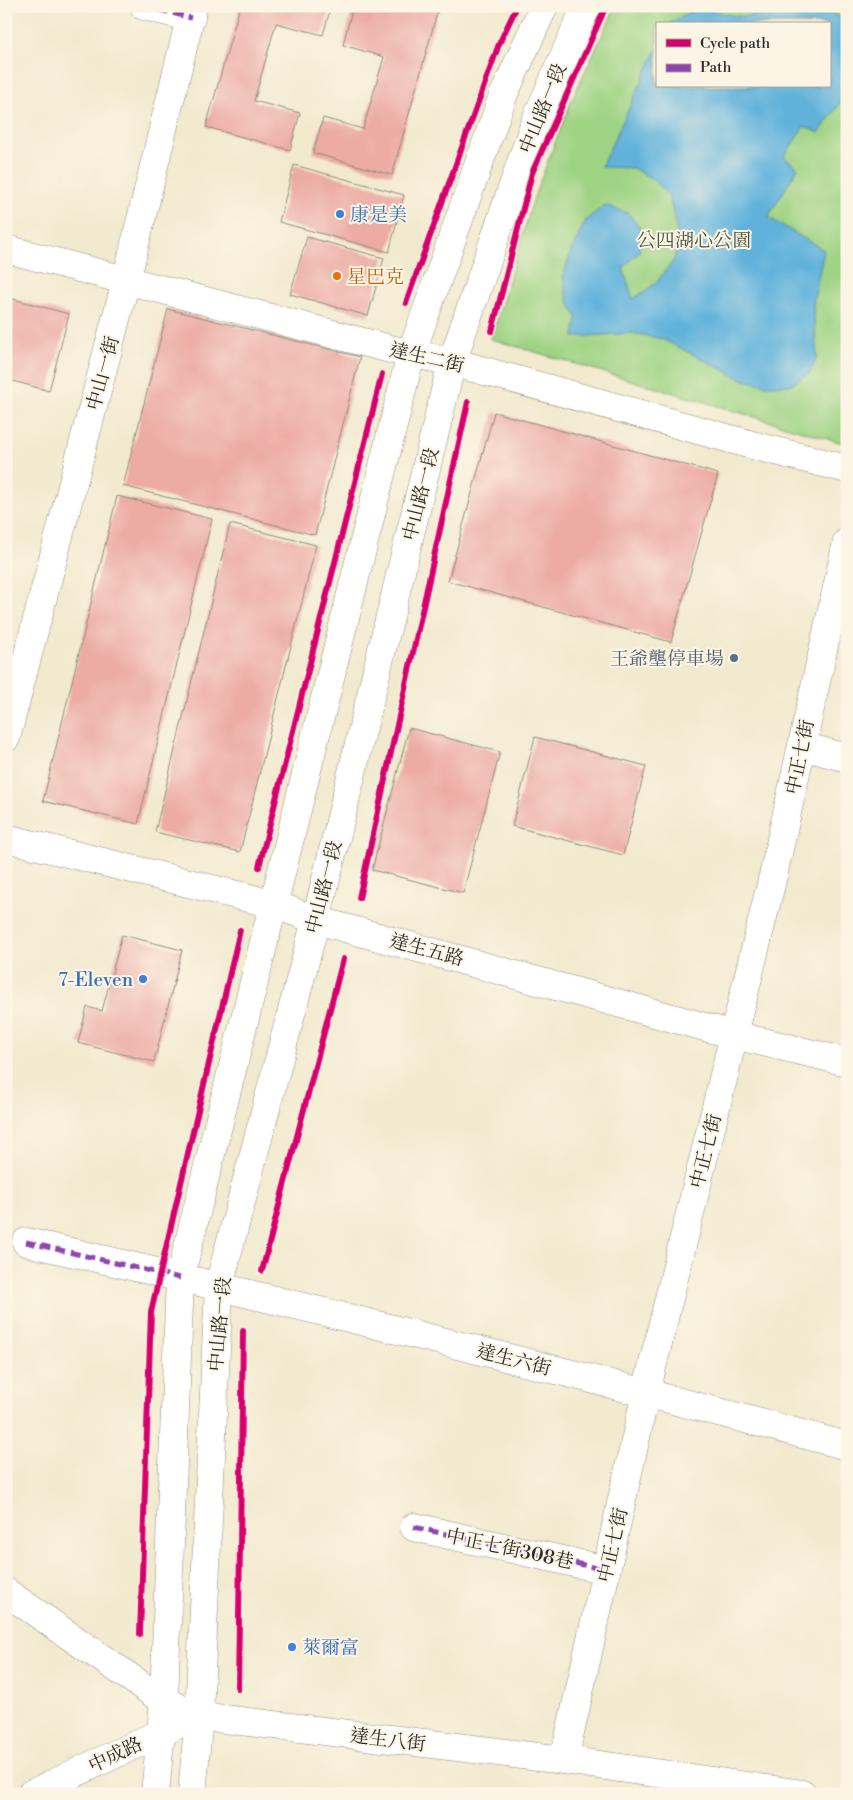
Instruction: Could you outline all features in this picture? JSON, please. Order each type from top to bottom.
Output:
[{"type":"street","points":[[144,6],[192,12]]},
{"type":"street","name":"中山路一段","points":[[155,1794],[164,1701],[180,1278],[411,354],[503,96],[544,6]]},
{"type":"street","name":"中山路一段","points":[[192,1794],[199,1716],[219,1286],[316,920],[452,362],[535,122],[586,6]]},
{"type":"street","name":"中山一街","points":[[6,738],[126,281],[192,12]]},
{"type":"street","name":"達生二街","points":[[6,250],[411,354],[452,362],[752,445],[847,469]]},
{"type":"street","name":"中正七街","points":[[564,1760],[646,1392],[773,876],[847,542]]},
{"type":"street","points":[[802,746],[847,758]]},
{"type":"street","name":"達生五路","points":[[6,838],[273,904],[316,920],[734,1035],[847,1062]]},
{"type":"street","name":"達生六街","points":[[26,1242],[219,1286],[646,1392],[847,1446]]},
{"type":"street","name":"中正七街308巷","points":[[414,1527],[606,1570]]},
{"type":"street","name":"達生八街","points":[[6,1592],[164,1701],[199,1716],[564,1760],[803,1794]]},
{"type":"street","name":"中成路","points":[[31,1794],[199,1716]]},
{"type":"green space","name":"公四湖心公園","points":[[616,6],[847,6],[846,444],[491,339],[535,194],[573,97]]},
{"type":"water","points":[[771,6],[819,6],[827,13],[846,18],[841,27],[847,29],[847,93],[819,133],[804,126],[784,157],[798,168],[768,217],[824,250],[813,304],[817,357],[810,373],[790,385],[767,385],[744,380],[662,339],[633,333],[574,337],[577,317],[568,301],[563,277],[571,251],[586,220],[605,205],[628,213],[642,230],[639,252],[623,268],[633,299],[656,283],[674,260],[678,238],[668,195],[655,181],[633,168],[601,167],[656,51],[656,88],[830,88],[830,22],[672,22],[685,14],[698,10],[736,16],[752,15]]},
{"type":"building","points":[[240,6],[331,6],[323,35],[276,23],[254,101],[300,113],[290,150],[206,127]]},
{"type":"building","points":[[353,6],[439,6],[392,175],[313,153],[323,118],[363,129],[384,57],[343,45]]},
{"type":"building","name":"康是美","points":[[294,165],[404,195],[389,252],[279,222]]},
{"type":"building","name":"星巴克","points":[[307,237],[384,258],[368,316],[290,294]]},
{"type":"building","points":[[6,297],[69,314],[49,391],[6,379]]},
{"type":"building","points":[[168,309],[360,357],[315,535],[123,486]]},
{"type":"building","points":[[494,412],[718,474],[671,642],[448,581]]},
{"type":"building","points":[[117,496],[212,519],[138,824],[43,801]]},
{"type":"building","points":[[230,524],[316,545],[240,852],[155,832]]},
{"type":"building","points":[[409,728],[500,752],[463,893],[372,870]]},
{"type":"building","points":[[535,737],[646,766],[623,855],[512,826]]},
{"type":"building","name":"7-Eleven","points":[[122,935],[182,950],[154,1062],[78,1043],[87,1007],[102,1011]]},
{"type":"marked path","points":[[144,6],[191,18]]},
{"type":"marked path","points":[[26,1242],[180,1278]]},
{"type":"marked path","points":[[414,1527],[606,1570]]},
{"type":"cycle path","points":[[406,303],[499,44],[517,6]]},
{"type":"cycle path","points":[[492,331],[532,173],[606,6]]},
{"type":"cycle path","points":[[259,867],[382,374]]},
{"type":"cycle path","points":[[359,898],[468,402]]},
{"type":"cycle path","points":[[140,1634],[151,1312],[240,930]]},
{"type":"cycle path","points":[[262,1271],[343,959]]},
{"type":"cycle path","points":[[238,1689],[243,1331]]},
{"type":"place","name":"康是美","points":[[340,214]]},
{"type":"place","name":"星巴克","points":[[337,276]]},
{"type":"place","name":"王爺壟停車場","points":[[734,658]]},
{"type":"place","name":"7-Eleven","points":[[143,979]]},
{"type":"place","name":"萊爾富","points":[[292,1647]]}]
